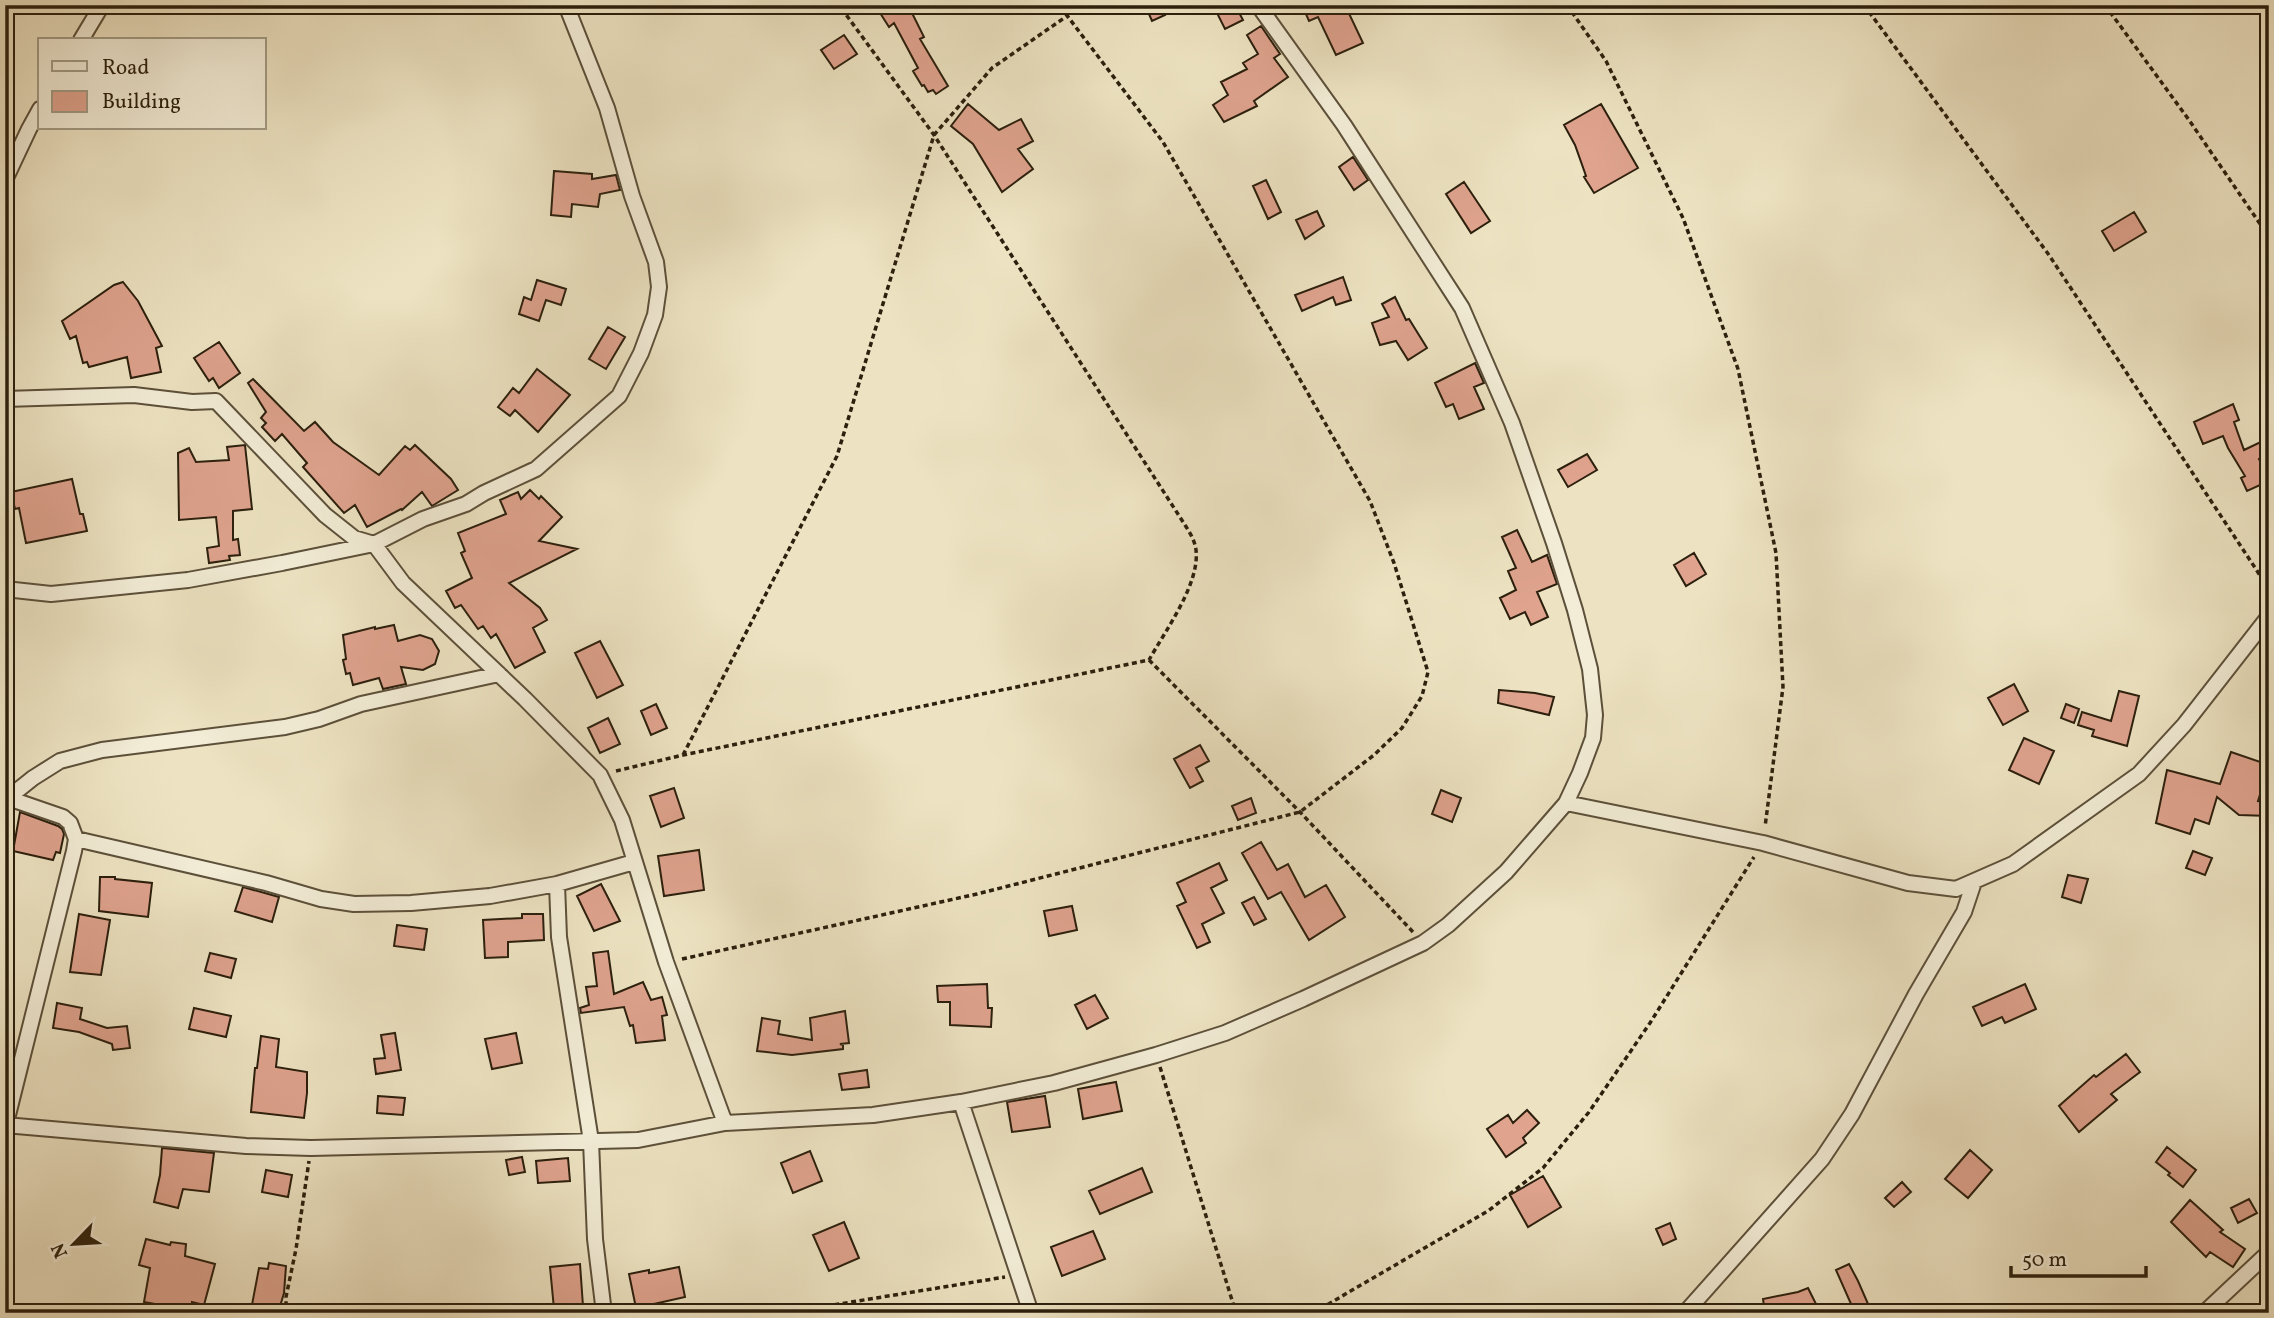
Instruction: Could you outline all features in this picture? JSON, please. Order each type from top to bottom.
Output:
[{"type":"street","points":[[82,38],[102,5]]},
{"type":"street","points":[[5,589],[51,594],[188,580],[374,544],[423,519],[466,504],[536,469],[619,396],[641,353],[655,315],[659,287],[656,262],[632,196],[607,108],[566,5]]},
{"type":"street","points":[[7,798],[63,817],[70,823],[76,839],[64,897],[5,1126],[311,1149],[638,1140],[725,1123],[873,1115],[961,1102],[1054,1083],[1156,1055],[1236,1028],[1423,943],[1448,925],[1506,872],[1566,803],[1592,738],[1595,715],[1590,669],[1555,542],[1512,423],[1462,308],[1344,125],[1258,5]]},
{"type":"street","points":[[5,180],[38,113]]},
{"type":"street","points":[[5,399],[134,395],[192,402],[216,401],[326,515],[354,538],[374,544],[403,583],[600,775],[622,820],[666,962],[725,1123]]},
{"type":"street","points":[[1566,803],[1763,843],[1908,883],[1956,889],[2012,864],[2139,774],[2183,725],[2269,616]]},
{"type":"street","points":[[7,798],[60,761],[92,753],[285,727],[319,719],[361,704],[499,674]]},
{"type":"street","points":[[76,839],[266,883],[321,899],[354,904],[411,903],[477,897],[557,884],[634,862]]},
{"type":"street","points":[[1685,1313],[1822,1159],[1852,1114],[1916,994],[1964,912],[1974,882]]},
{"type":"street","points":[[557,884],[559,937],[591,1142],[595,1239],[604,1313]]},
{"type":"street","points":[[961,1102],[1031,1313]]},
{"type":"street","points":[[2204,1313],[2269,1252]]},
{"type":"path","points":[[600,775],[683,755],[1149,660],[1190,585],[1196,552],[1193,539],[934,135],[839,5]]},
{"type":"path","points":[[666,962],[977,894],[1300,812],[1374,755],[1402,728],[1422,696],[1428,672],[1394,563],[1370,501],[1163,142],[1059,5]]},
{"type":"path","points":[[1313,1313],[1488,1211],[1544,1168],[1588,1112],[1650,1023],[1763,843],[1783,687],[1776,553],[1738,369],[1683,218],[1606,61],[1567,5]]},
{"type":"path","points":[[1864,5],[2049,256],[2269,589]]},
{"type":"path","points":[[2105,5],[2189,120],[2269,237]]},
{"type":"path","points":[[683,755],[837,456],[934,135],[992,68],[1067,16]]},
{"type":"path","points":[[1149,660],[1300,812],[1423,943]]},
{"type":"path","points":[[1156,1055],[1236,1313]]},
{"type":"path","points":[[291,1313],[286,1307],[286,1297],[311,1149]]},
{"type":"path","points":[[784,1313],[1018,1275]]},
{"type":"building","points":[[875,5],[908,5],[924,37],[920,39],[948,86],[936,94],[933,90],[928,92],[924,85],[922,86],[913,71],[918,68],[894,23],[889,27]]},
{"type":"building","points":[[1145,5],[1160,5],[1165,15],[1152,21]]},
{"type":"building","points":[[1213,5],[1235,5],[1243,20],[1225,29]]},
{"type":"building","points":[[1302,5],[1345,5],[1363,43],[1336,55],[1318,17],[1309,21]]},
{"type":"building","points":[[1261,26],[1280,54],[1274,58],[1288,77],[1254,101],[1257,106],[1224,122],[1213,105],[1228,95],[1221,82],[1247,69],[1243,63],[1258,54],[1247,35]]},
{"type":"building","points":[[844,35],[857,54],[834,69],[821,50]]},
{"type":"building","points":[[968,104],[999,130],[1021,119],[1033,141],[1018,149],[1033,169],[1002,192],[973,144],[951,126]]},
{"type":"building","points":[[1601,104],[1638,168],[1594,193],[1584,177],[1586,176],[1575,145],[1564,125]]},
{"type":"building","points":[[1353,157],[1368,180],[1354,190],[1339,167]]},
{"type":"building","points":[[554,171],[592,174],[592,179],[616,175],[620,190],[600,194],[598,207],[572,204],[571,217],[551,215]]},
{"type":"building","points":[[1266,180],[1281,212],[1268,219],[1253,186]]},
{"type":"building","points":[[1464,182],[1490,221],[1471,233],[1446,194]]},
{"type":"building","points":[[1317,211],[1324,226],[1305,239],[1296,220]]},
{"type":"building","points":[[2134,212],[2146,232],[2114,251],[2102,231]]},
{"type":"building","points":[[1343,277],[1351,300],[1336,305],[1333,297],[1302,311],[1295,295]]},
{"type":"building","points":[[537,280],[566,289],[561,305],[546,300],[539,321],[519,314],[524,297],[531,300]]},
{"type":"building","points":[[123,282],[138,301],[162,346],[156,348],[161,372],[131,378],[127,357],[89,367],[87,362],[83,363],[76,336],[70,339],[62,321],[114,285]]},
{"type":"building","points":[[1395,297],[1406,320],[1409,319],[1427,348],[1408,360],[1396,341],[1380,345],[1372,323],[1389,317],[1382,304]]},
{"type":"building","points":[[608,327],[625,337],[606,369],[589,359]]},
{"type":"building","points":[[219,342],[240,373],[219,388],[213,378],[209,381],[194,358]]},
{"type":"building","points":[[1475,363],[1484,383],[1474,387],[1484,409],[1459,419],[1453,404],[1446,407],[1435,383]]},
{"type":"building","points":[[537,369],[570,395],[538,432],[515,410],[510,416],[498,407],[513,388],[519,393]]},
{"type":"building","points":[[253,379],[304,431],[315,422],[333,442],[379,475],[405,446],[410,450],[415,445],[451,479],[458,490],[432,506],[422,492],[402,510],[367,527],[355,505],[344,513],[303,467],[307,463],[282,434],[275,441],[262,427],[266,423],[261,418],[266,412],[248,383]]},
{"type":"building","points":[[2233,404],[2239,420],[2234,422],[2244,450],[2269,438],[2269,454],[2259,459],[2269,481],[2247,491],[2241,478],[2245,476],[2223,436],[2203,444],[2194,422]]},
{"type":"building","points":[[245,445],[252,509],[233,511],[233,540],[238,539],[240,555],[229,556],[230,560],[209,563],[207,548],[219,546],[216,517],[179,520],[178,453],[189,448],[196,462],[229,460],[227,447]]},
{"type":"building","points":[[1587,454],[1597,470],[1568,487],[1558,470]]},
{"type":"building","points":[[72,479],[87,531],[26,543],[19,508],[15,509],[11,492]]},
{"type":"building","points":[[530,490],[539,499],[541,496],[562,517],[539,541],[577,549],[509,583],[540,608],[547,620],[533,628],[545,652],[515,668],[496,634],[491,638],[483,626],[478,629],[461,605],[455,608],[446,591],[472,578],[461,553],[465,551],[458,533],[506,514],[500,500],[518,492],[521,499]]},
{"type":"building","points":[[1517,530],[1532,562],[1547,555],[1557,584],[1537,592],[1548,617],[1531,625],[1525,612],[1510,619],[1500,598],[1516,590],[1508,571],[1516,568],[1502,537]]},
{"type":"building","points":[[1694,553],[1706,574],[1686,586],[1674,565]]},
{"type":"building","points":[[394,625],[398,641],[420,635],[432,639],[439,651],[435,664],[423,670],[401,667],[406,684],[383,689],[379,678],[353,685],[350,673],[346,674],[343,660],[346,659],[343,635]]},
{"type":"building","points":[[600,641],[623,685],[597,698],[575,653]]},
{"type":"building","points":[[2014,684],[2028,711],[2003,725],[1988,698]]},
{"type":"building","points":[[1499,690],[1554,697],[1549,715],[1498,703]]},
{"type":"building","points":[[2119,691],[2139,696],[2127,746],[2092,736],[2094,730],[2078,725],[2082,712],[2111,721]]},
{"type":"building","points":[[656,704],[667,728],[651,735],[641,711]]},
{"type":"building","points":[[2066,704],[2079,709],[2074,723],[2061,718]]},
{"type":"building","points":[[608,718],[620,744],[600,753],[588,728]]},
{"type":"building","points":[[2024,738],[2054,751],[2039,784],[2009,770]]},
{"type":"building","points":[[1200,745],[1209,761],[1196,768],[1203,781],[1190,788],[1174,759]]},
{"type":"building","points":[[2231,752],[2269,765],[2258,801],[2269,802],[2269,816],[2239,815],[2217,797],[2209,824],[2195,819],[2190,834],[2156,823],[2167,770],[2220,784]]},
{"type":"building","points":[[674,788],[684,818],[661,827],[650,796]]},
{"type":"building","points":[[1441,790],[1461,798],[1452,822],[1432,814]]},
{"type":"building","points":[[1251,798],[1256,813],[1238,820],[1232,806]]},
{"type":"building","points":[[20,812],[62,829],[64,834],[60,853],[56,852],[53,860],[13,851]]},
{"type":"building","points":[[1261,842],[1277,870],[1288,864],[1305,897],[1326,885],[1345,917],[1309,940],[1281,892],[1268,899],[1242,853]]},
{"type":"building","points":[[699,850],[704,890],[664,896],[658,856]]},
{"type":"building","points":[[2193,851],[2212,858],[2205,875],[2186,868]]},
{"type":"building","points":[[1219,863],[1227,880],[1211,888],[1224,913],[1202,924],[1210,942],[1197,948],[1177,906],[1186,902],[1177,883]]},
{"type":"building","points":[[2068,875],[2088,879],[2081,903],[2062,897]]},
{"type":"building","points":[[100,877],[152,883],[148,917],[99,911]]},
{"type":"building","points":[[601,884],[620,921],[594,931],[577,896]]},
{"type":"building","points":[[243,887],[279,897],[272,922],[235,911]]},
{"type":"building","points":[[1254,897],[1266,919],[1254,925],[1242,903]]},
{"type":"building","points":[[1072,906],[1077,930],[1049,936],[1044,911]]},
{"type":"building","points":[[79,914],[110,920],[101,975],[70,972]]},
{"type":"building","points":[[522,914],[543,914],[544,940],[508,942],[508,957],[485,958],[483,920],[522,918]]},
{"type":"building","points":[[397,925],[427,929],[424,950],[394,946]]},
{"type":"building","points":[[608,951],[614,994],[643,982],[651,1000],[662,997],[667,1015],[662,1016],[665,1040],[636,1043],[633,1025],[630,1026],[624,1007],[581,1013],[580,1008],[589,1005],[586,987],[597,986],[593,953]]},
{"type":"building","points":[[210,953],[236,959],[231,978],[205,971]]},
{"type":"building","points":[[987,984],[988,1008],[992,1008],[991,1027],[950,1025],[950,1002],[938,1002],[937,986]]},
{"type":"building","points":[[2025,984],[2036,1009],[2005,1023],[2002,1017],[1982,1026],[1973,1007]]},
{"type":"building","points":[[1095,995],[1108,1018],[1087,1029],[1075,1005]]},
{"type":"building","points":[[57,1003],[82,1008],[80,1019],[107,1028],[127,1026],[130,1048],[113,1050],[112,1044],[79,1032],[53,1028]]},
{"type":"building","points":[[194,1008],[231,1016],[226,1037],[189,1029]]},
{"type":"building","points":[[845,1011],[849,1043],[840,1044],[843,1049],[792,1055],[757,1051],[762,1018],[780,1021],[778,1034],[812,1040],[810,1018]]},
{"type":"building","points":[[395,1033],[401,1070],[376,1074],[374,1059],[385,1058],[381,1035]]},
{"type":"building","points":[[516,1033],[522,1063],[492,1069],[485,1039]]},
{"type":"building","points":[[261,1036],[279,1039],[276,1067],[307,1072],[304,1118],[251,1112]]},
{"type":"building","points":[[2126,1054],[2140,1072],[2111,1094],[2117,1100],[2079,1132],[2059,1106],[2094,1075],[2096,1077]]},
{"type":"building","points":[[867,1070],[869,1087],[842,1090],[839,1074]]},
{"type":"building","points":[[1116,1082],[1122,1111],[1083,1119],[1078,1089]]},
{"type":"building","points":[[378,1096],[405,1098],[403,1115],[377,1113]]},
{"type":"building","points":[[1045,1096],[1050,1127],[1012,1132],[1007,1102]]},
{"type":"building","points":[[1527,1110],[1539,1123],[1523,1138],[1526,1143],[1506,1157],[1487,1129],[1508,1115],[1513,1123]]},
{"type":"building","points":[[2167,1147],[2196,1170],[2183,1187],[2156,1162]]},
{"type":"building","points":[[162,1148],[214,1153],[209,1192],[183,1189],[178,1208],[154,1202]]},
{"type":"building","points":[[1970,1150],[1992,1170],[1968,1198],[1945,1179]]},
{"type":"building","points":[[810,1151],[822,1181],[793,1193],[781,1163]]},
{"type":"building","points":[[522,1157],[525,1172],[509,1175],[506,1160]]},
{"type":"building","points":[[568,1158],[570,1181],[538,1183],[536,1161]]},
{"type":"building","points":[[1142,1168],[1152,1192],[1100,1214],[1089,1191]]},
{"type":"building","points":[[266,1170],[292,1175],[288,1197],[262,1192]]},
{"type":"building","points":[[1543,1176],[1561,1207],[1528,1227],[1510,1195]]},
{"type":"building","points":[[1902,1182],[1911,1192],[1894,1207],[1885,1198]]},
{"type":"building","points":[[2249,1199],[2257,1213],[2238,1223],[2231,1208]]},
{"type":"building","points":[[2190,1200],[2223,1230],[2220,1232],[2245,1249],[2233,1267],[2210,1252],[2206,1257],[2171,1222]]},
{"type":"building","points":[[844,1222],[859,1258],[829,1271],[813,1235]]},
{"type":"building","points":[[1670,1223],[1676,1239],[1663,1245],[1656,1229]]},
{"type":"building","points":[[1093,1231],[1105,1259],[1062,1276],[1051,1247]]},
{"type":"building","points":[[146,1239],[170,1245],[171,1242],[186,1244],[185,1256],[215,1264],[204,1305],[192,1302],[192,1313],[172,1313],[172,1307],[144,1302],[150,1268],[139,1265]]},
{"type":"building","points":[[269,1263],[286,1266],[284,1293],[278,1313],[251,1310],[259,1268],[268,1269]]},
{"type":"building","points":[[580,1264],[583,1306],[554,1309],[550,1267]]},
{"type":"building","points":[[1849,1264],[1872,1313],[1855,1313],[1836,1270]]},
{"type":"building","points":[[679,1267],[685,1297],[636,1308],[629,1274]]},
{"type":"building","points":[[1808,1288],[1817,1306],[1784,1313],[1765,1313],[1763,1299]]}]
